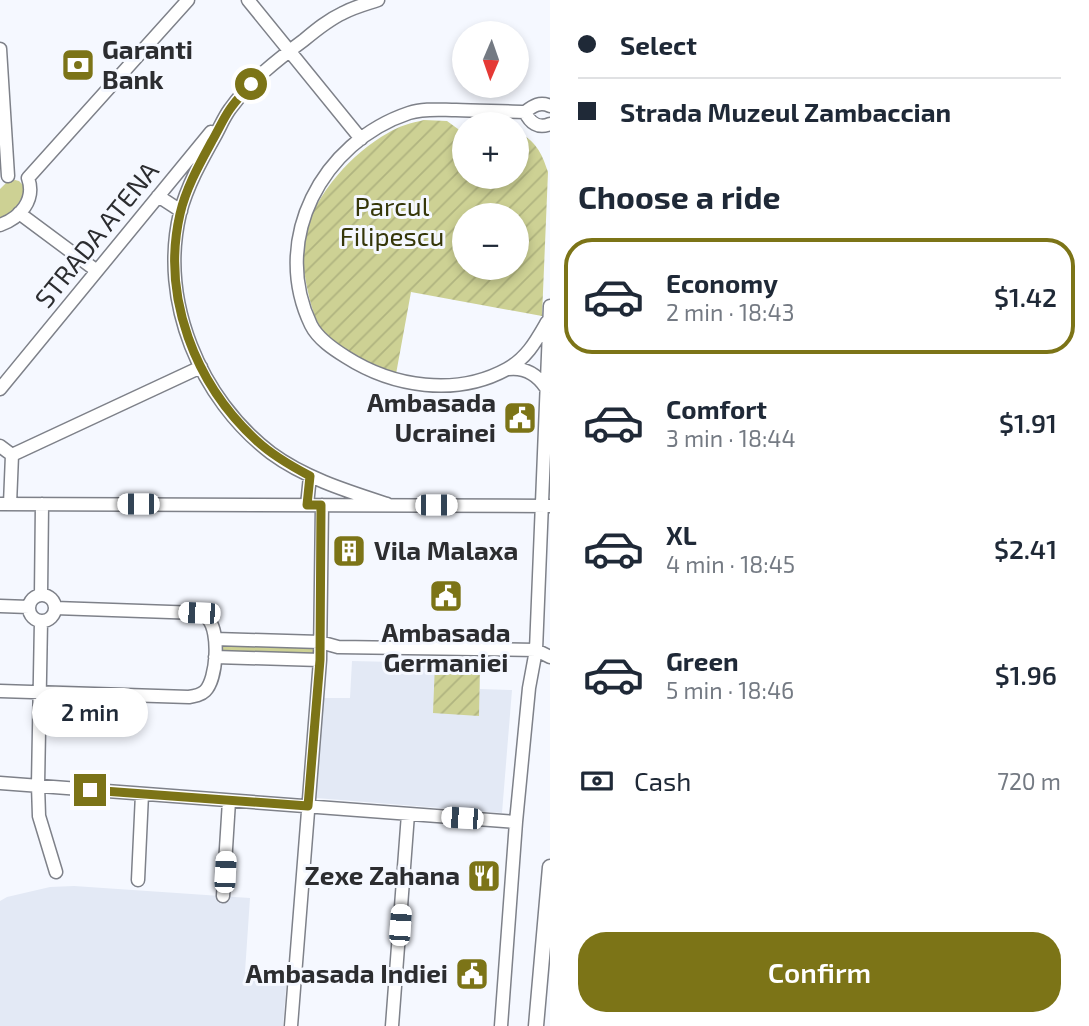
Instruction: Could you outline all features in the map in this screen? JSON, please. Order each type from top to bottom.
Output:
[{"type":"main road","points":[[536,1026],[550,867]]},
{"type":"street","points":[[28,178],[188,0]]},
{"type":"street","points":[[248,0],[361,139]]},
{"type":"street","points":[[378,0],[328,21],[251,84],[229,110],[198,167],[181,211],[175,247],[177,297],[184,327],[201,367],[225,404],[257,441],[273,454],[310,476],[387,504]]},
{"type":"street","points":[[0,49],[4,178],[20,175],[28,178],[30,183],[30,197],[19,214],[0,225]]},
{"type":"street","points":[[550,106],[537,105],[525,112],[430,110],[412,112],[391,120],[361,139],[324,176],[302,219],[296,245],[296,271],[312,327],[330,347],[361,367],[397,381],[441,386],[471,382],[507,369],[525,356],[550,318]]},
{"type":"street","name":"STRADA ATENA","points":[[0,389],[229,110]]},
{"type":"street","points":[[529,119],[550,139]]},
{"type":"street","points":[[536,125],[542,127],[550,124]]},
{"type":"street","points":[[158,196],[181,211]]},
{"type":"street","points":[[19,214],[97,271]]},
{"type":"street","points":[[501,1026],[516,822],[529,688],[536,650],[546,506],[546,388],[550,306]]},
{"type":"street","points":[[12,455],[201,367]]},
{"type":"street","points":[[507,369],[521,369],[536,375],[546,388]]},
{"type":"street","points":[[0,446],[12,455]]},
{"type":"street","points":[[12,455],[5,504],[546,506]]},
{"type":"street","points":[[307,505],[310,476]]},
{"type":"street","points":[[41,595],[42,504]]},
{"type":"street","points":[[291,1026],[320,660],[321,505]]},
{"type":"street","points":[[41,595],[51,598],[55,608],[52,616],[41,621],[31,615],[29,607],[32,600],[41,595]]},
{"type":"street","points":[[0,606],[29,607]]},
{"type":"street","points":[[0,691],[189,697],[198,696],[209,685],[214,668],[215,639],[211,621],[199,613],[55,608]]},
{"type":"street","points":[[41,621],[38,785],[40,816],[56,872]]},
{"type":"street","points":[[215,639],[320,642],[338,647],[536,650],[550,657]]},
{"type":"street","points":[[536,650],[550,642]]},
{"type":"street","points":[[320,660],[327,651],[338,647]]},
{"type":"street","points":[[215,657],[320,660]]},
{"type":"street","points":[[0,783],[516,822]]},
{"type":"street","points":[[138,880],[142,794]]},
{"type":"street","points":[[223,896],[229,801]]},
{"type":"street","points":[[393,1026],[408,814]]},
{"type":"shaded area","points":[[352,661],[480,664],[480,689],[512,690],[502,813],[316,798],[323,698],[350,698]]},
{"type":"shaded area","points":[[74,886],[250,898],[245,972],[287,976],[283,1026],[0,1026],[0,901],[50,887]]},
{"type":"green space","name":"Parcul Filipescu","points":[[424,120],[447,121],[452,125],[452,189],[529,189],[529,140],[540,153],[548,172],[542,316],[411,292],[396,374],[352,356],[325,335],[310,299],[303,248],[310,219],[326,189],[362,151],[405,125]]},
{"type":"green space","points":[[15,180],[24,186],[22,196],[13,210],[0,218],[0,189],[7,182]]},
{"type":"green space","points":[[220,645],[311,647],[315,651],[311,654],[222,651],[219,650]]},
{"type":"green space","points":[[435,663],[480,664],[479,716],[433,713]]},
{"type":"place","name":"Garanti Bank","points":[[78,65]]},
{"type":"place","name":"Ambasada Ucrainei","points":[[520,418]]},
{"type":"place","name":"Vila Malaxa","points":[[349,551]]},
{"type":"place","name":"Ambasada Germaniei","points":[[446,596]]},
{"type":"place","name":"Zexe Zahana","points":[[484,876]]},
{"type":"place","name":"Ambasada Indiei","points":[[472,974]]},
{"type":"route","points":[[90,790],[308,806],[320,660],[321,505],[307,505],[310,476],[257,441],[239,423],[213,387],[201,367],[184,327],[175,281],[178,226],[189,188],[229,110],[251,84]]}]
